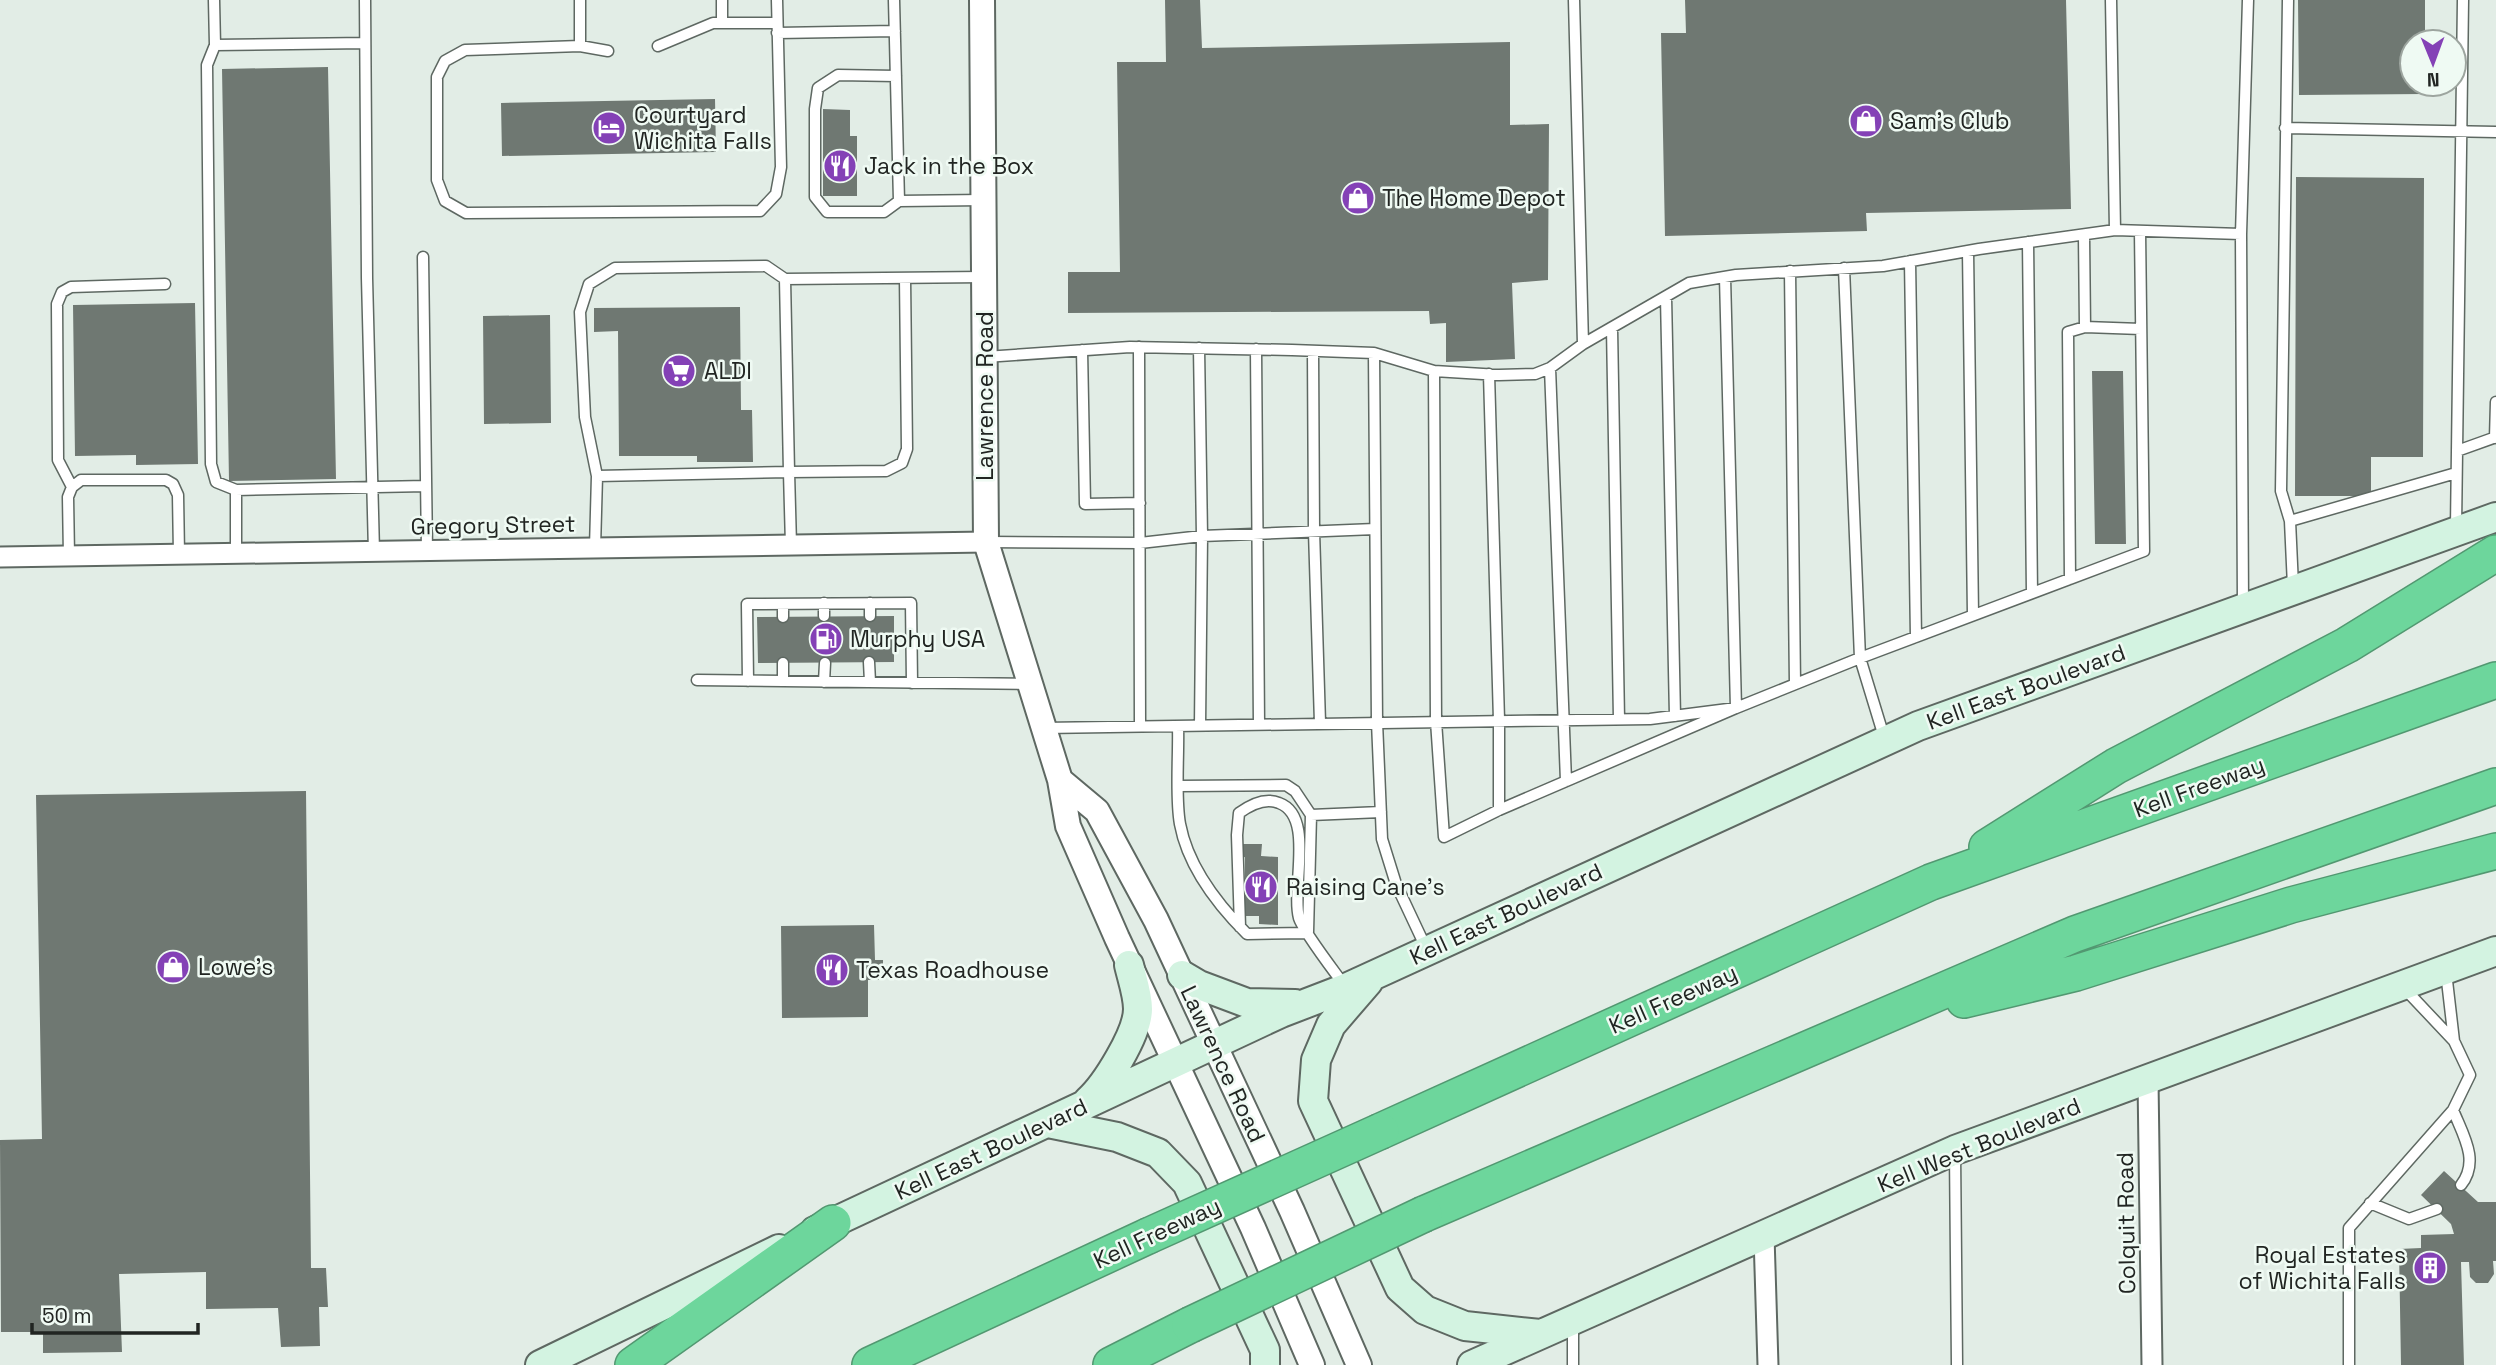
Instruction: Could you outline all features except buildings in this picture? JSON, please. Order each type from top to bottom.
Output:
[{"type":"highway","points":[[1931,882],[2116,766],[2347,645],[2496,553]]},
{"type":"highway","name":"Kell Freeway","points":[[870,1365],[1148,1236],[1931,882],[2496,680]]},
{"type":"highway","points":[[1111,1365],[1424,1214],[2075,934],[2496,786]]},
{"type":"highway","points":[[1869,1023],[2076,973],[2291,905],[2496,851]]},
{"type":"highway","points":[[633,1365],[833,1223]]},
{"type":"main road","name":"Kell East Boulevard","points":[[540,1365],[833,1223],[1175,1063],[1375,975],[1885,740],[2496,517]]},
{"type":"main road","name":"Kell West Boulevard","points":[[1472,1365],[1955,1150],[2496,951]]},
{"type":"main road","points":[[1081,1107],[1096,1094],[1130,1037],[1138,1010],[1129,965]]},
{"type":"main road","points":[[1182,975],[1199,985],[1247,1003],[1305,1004]]},
{"type":"main road","points":[[1375,975],[1331,1025],[1316,1060],[1313,1101],[1400,1288],[1425,1310],[1465,1326],[1541,1334]]},
{"type":"main road","points":[[1048,1123],[1117,1137],[1158,1153],[1187,1183],[1265,1350],[1265,1365]]},
{"type":"street","name":"Lawrence Road","points":[[982,0],[986,542],[1060,780],[1068,826],[1129,965],[1253,1228],[1312,1365]]},
{"type":"street","name":"Gregory Street","points":[[0,557],[986,542]]},
{"type":"street","name":"Lawrence Road","points":[[1060,780],[1097,811],[1156,920],[1292,1211],[1359,1365]]},
{"type":"street","name":"Colquit Road","points":[[2148,1080],[2152,1365]]},
{"type":"street","points":[[1764,1236],[1768,1365]]},
{"type":"lane","points":[[214,0],[215,45],[207,65],[211,464],[216,482],[236,490],[426,486]]},
{"type":"lane","points":[[365,0],[367,278],[374,552]]},
{"type":"lane","points":[[580,0],[580,46]]},
{"type":"lane","points":[[722,0],[722,23]]},
{"type":"lane","points":[[608,51],[580,46],[465,50],[445,61],[437,77],[437,180],[445,201],[466,213],[760,211],[776,194],[780,167],[776,0]]},
{"type":"lane","points":[[894,0],[899,201]]},
{"type":"lane","points":[[1574,0],[1583,344]]},
{"type":"lane","points":[[2111,0],[2115,230]]},
{"type":"lane","points":[[2244,608],[2241,234],[2248,0]]},
{"type":"lane","points":[[2288,0],[2281,491],[2290,521],[2293,590]]},
{"type":"lane","points":[[2456,531],[2463,0]]},
{"type":"lane","points":[[658,46],[713,23],[777,28],[895,31]]},
{"type":"lane","points":[[215,45],[365,43]]},
{"type":"lane","points":[[896,76],[838,75],[818,88],[814,109],[816,197],[827,212],[884,212],[899,201],[984,200]]},
{"type":"lane","points":[[2285,128],[2496,132]]},
{"type":"lane","points":[[985,357],[1139,347],[1256,349],[1374,353],[1434,371],[1535,373],[1550,368],[1583,344],[1689,283],[1790,271],[1884,266],[2115,230],[2241,234]]},
{"type":"lane","points":[[1434,371],[1436,721],[1444,837],[1499,810],[1736,708],[1860,658],[2144,551],[2140,231]]},
{"type":"lane","points":[[2084,235],[2085,327]]},
{"type":"lane","points":[[2028,242],[2032,593]]},
{"type":"lane","points":[[1968,251],[1973,615]]},
{"type":"lane","points":[[423,257],[427,551]]},
{"type":"lane","points":[[1910,261],[1916,637]]},
{"type":"lane","points":[[595,548],[597,477],[585,417],[580,312],[589,284],[615,268],[766,266],[785,279],[984,277]]},
{"type":"lane","points":[[1844,268],[1860,658],[1885,740]]},
{"type":"lane","points":[[1790,271],[1795,684]]},
{"type":"lane","points":[[1725,277],[1736,708]]},
{"type":"lane","points":[[597,477],[886,471],[902,463],[907,449],[905,278]]},
{"type":"lane","points":[[785,279],[791,545]]},
{"type":"lane","points":[[72,487],[58,460],[57,304],[62,292],[71,287],[165,284]]},
{"type":"lane","points":[[1666,297],[1675,716]]},
{"type":"lane","points":[[2070,579],[2068,332],[2085,327],[2141,329]]},
{"type":"lane","points":[[1612,328],[1619,719]]},
{"type":"lane","points":[[1139,347],[1140,726]]},
{"type":"lane","points":[[1199,348],[1202,536],[1200,725]]},
{"type":"lane","points":[[1256,349],[1259,724]]},
{"type":"lane","points":[[1082,350],[1085,504],[1140,503]]},
{"type":"lane","points":[[1313,351],[1314,531],[1320,723]]},
{"type":"lane","points":[[1374,353],[1377,722],[1382,838],[1396,884],[1427,950]]},
{"type":"lane","points":[[1550,368],[1566,781]]},
{"type":"lane","points":[[1489,374],[1499,810]]},
{"type":"lane","points":[[2457,451],[2496,438],[2496,402]]},
{"type":"lane","points":[[2290,521],[2456,473]]},
{"type":"lane","points":[[69,556],[68,497],[72,487],[81,480],[166,480],[173,484],[178,495],[179,554]]},
{"type":"lane","points":[[236,490],[236,554]]},
{"type":"lane","points":[[986,542],[1140,543],[1202,536],[1375,529]]},
{"type":"lane","points":[[824,603],[824,616]]},
{"type":"lane","points":[[870,603],[870,616]]},
{"type":"lane","points":[[748,681],[747,604],[911,603],[912,683]]},
{"type":"lane","points":[[783,604],[783,617]]},
{"type":"lane","points":[[869,662],[870,682]]},
{"type":"lane","points":[[783,663],[783,681]]},
{"type":"lane","points":[[824,682],[825,663]]},
{"type":"lane","points":[[697,680],[1030,684]]},
{"type":"lane","points":[[1044,728],[1650,719],[1736,708]]},
{"type":"lane","points":[[1178,726],[1180,824],[1195,869],[1247,934],[1308,933]]},
{"type":"lane","points":[[1179,786],[1286,785],[1295,791],[1311,815],[1308,933]]},
{"type":"lane","points":[[1240,927],[1237,859],[1240,813],[1252,804],[1275,801],[1289,807],[1296,818],[1299,843],[1299,918],[1346,988]]},
{"type":"lane","points":[[1311,815],[1381,812]]},
{"type":"lane","points":[[2348,1365],[2349,1228],[2453,1111],[2470,1075],[2454,1041],[2445,969]]},
{"type":"lane","points":[[2402,987],[2454,1041]]},
{"type":"lane","points":[[2453,1111],[2470,1151],[2468,1175],[2461,1185]]},
{"type":"lane","points":[[1955,1150],[1957,1365]]},
{"type":"lane","points":[[2370,1203],[2409,1219],[2437,1209]]},
{"type":"lane","points":[[1573,1320],[1573,1365]]},
{"type":"place","name":"Sam's Club","points":[[1866,121]]},
{"type":"place","name":"Courtyard Wichita Falls","points":[[609,128]]},
{"type":"place","name":"Jack in the Box","points":[[840,166]]},
{"type":"place","name":"The Home Depot","points":[[1358,198]]},
{"type":"place","name":"ALDI","points":[[679,371]]},
{"type":"place","name":"Murphy USA","points":[[826,639]]},
{"type":"place","name":"Raising Cane's","points":[[1261,887]]},
{"type":"place","name":"Lowe's","points":[[173,967]]},
{"type":"place","name":"Texas Roadhouse","points":[[832,970]]},
{"type":"place","name":"Royal Estates of Wichita Falls","points":[[2430,1268]]}]
